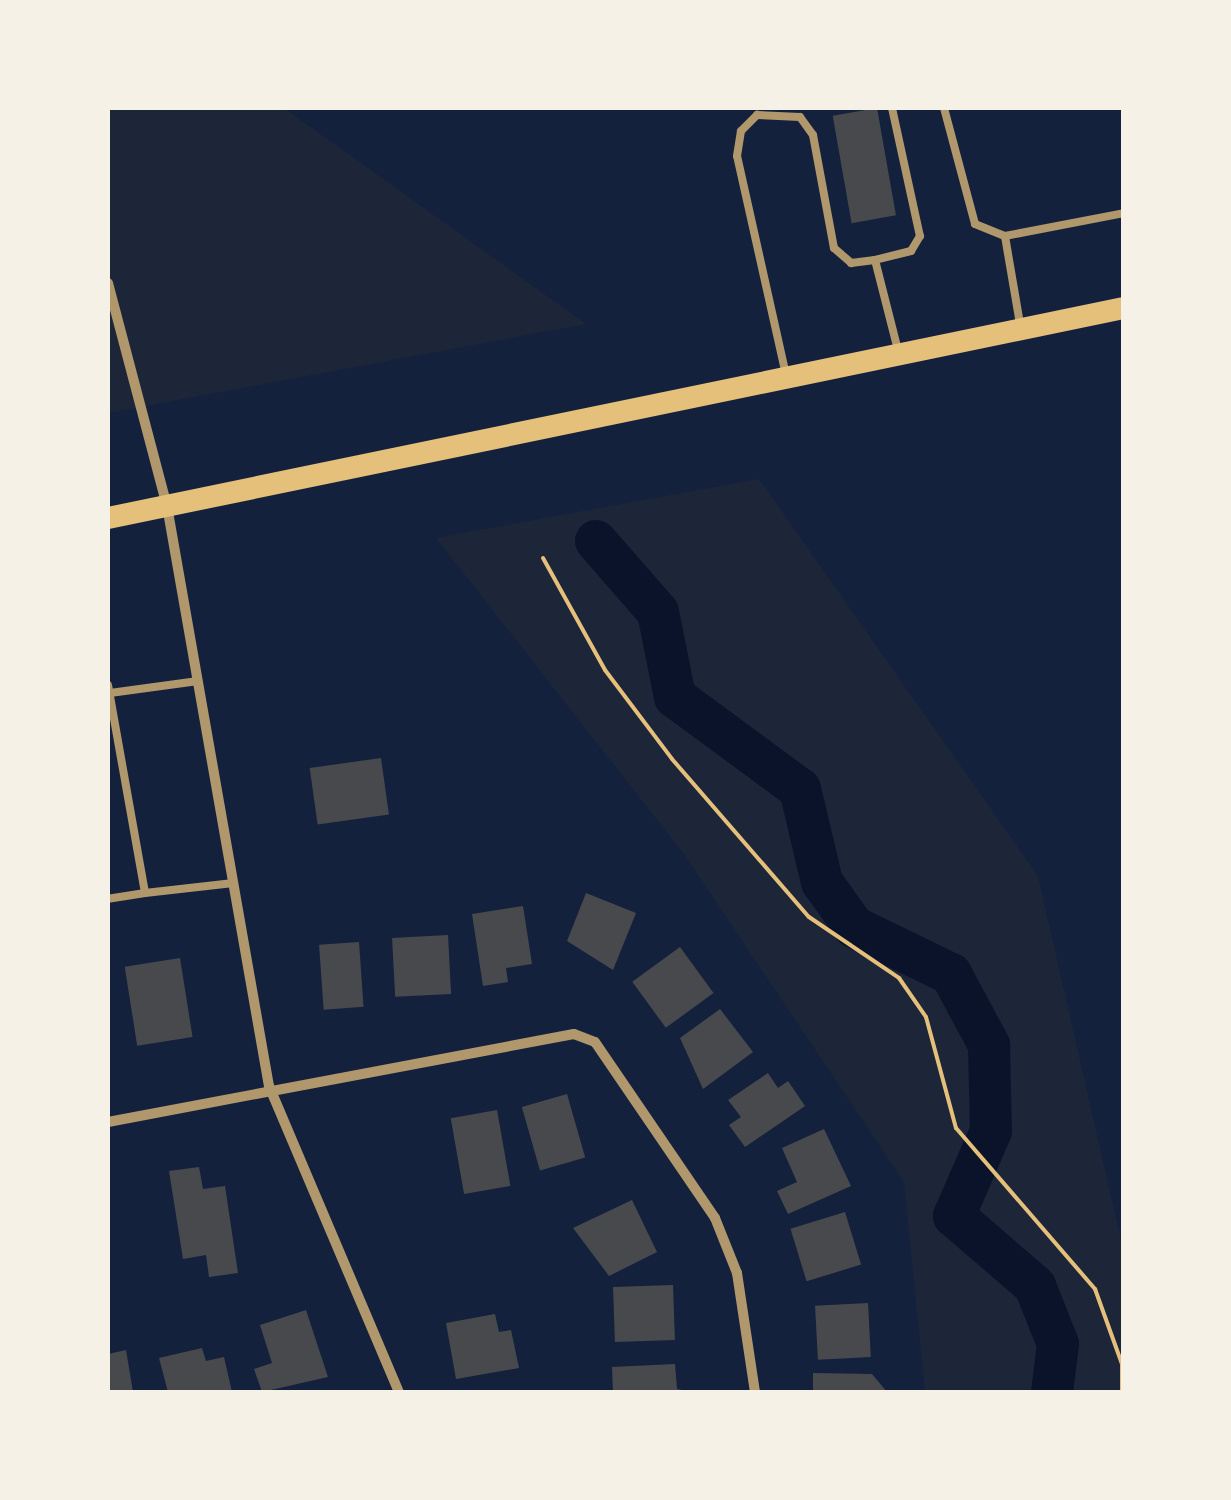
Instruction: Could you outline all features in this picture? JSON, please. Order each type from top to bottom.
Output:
[{"type":"main road","points":[[108,518],[1124,308]]},
{"type":"street","points":[[108,283],[167,506],[269,1086],[399,1392]]},
{"type":"street","points":[[108,1122],[269,1086],[574,1034],[595,1042],[716,1218],[737,1273],[755,1392]]},
{"type":"lane","points":[[786,378],[737,156],[741,131],[758,114],[800,117],[813,135],[834,248],[851,263],[874,260],[912,251],[920,236],[892,108]]},
{"type":"lane","points":[[944,108],[974,224],[1005,236],[1124,213]]},
{"type":"lane","points":[[1005,236],[1020,329]]},
{"type":"lane","points":[[874,260],[899,355]]},
{"type":"lane","points":[[145,894],[109,689],[198,681]]},
{"type":"lane","points":[[108,899],[233,883]]},
{"type":"path","points":[[543,558],[605,670],[697,788],[809,917],[899,978],[926,1017],[967,1144],[986,1172],[1095,1289],[1122,1364],[1122,1392]]},
{"type":"shaded area","points":[[108,108],[284,108],[586,324],[108,413]]},
{"type":"shaded area","points":[[759,479],[1038,876],[1123,1249],[1123,1392],[925,1392],[904,1182],[684,854],[436,538]]},
{"type":"building","points":[[877,108],[896,215],[852,223],[833,116]]},
{"type":"building","points":[[381,758],[389,814],[318,824],[310,768]]},
{"type":"building","points":[[586,893],[636,913],[613,970],[567,941]]},
{"type":"building","points":[[523,906],[532,964],[506,968],[508,982],[483,986],[472,914]]},
{"type":"building","points":[[448,935],[451,994],[395,997],[392,938]]},
{"type":"building","points":[[359,942],[364,1007],[324,1010],[319,945]]},
{"type":"building","points":[[680,947],[714,993],[666,1028],[632,982]]},
{"type":"building","points":[[180,958],[193,1037],[137,1046],[125,967]]},
{"type":"building","points":[[720,1009],[753,1052],[703,1089],[680,1038]]},
{"type":"building","points":[[768,1073],[778,1088],[788,1081],[805,1106],[745,1147],[729,1125],[741,1117],[728,1100]]},
{"type":"building","points":[[567,1094],[585,1157],[540,1170],[522,1107]]},
{"type":"building","points":[[497,1110],[510,1186],[464,1194],[451,1118]]},
{"type":"building","points":[[824,1129],[851,1186],[788,1214],[777,1191],[797,1182],[782,1148]]},
{"type":"building","points":[[199,1167],[203,1189],[225,1186],[238,1273],[209,1277],[206,1255],[183,1259],[169,1171]]},
{"type":"building","points":[[632,1200],[657,1252],[609,1276],[573,1228]]},
{"type":"building","points":[[845,1212],[861,1265],[807,1281],[790,1229]]},
{"type":"building","points":[[673,1285],[675,1340],[615,1342],[613,1287]]},
{"type":"building","points":[[868,1303],[871,1357],[818,1360],[815,1306]]},
{"type":"building","points":[[306,1310],[328,1377],[262,1392],[254,1369],[272,1363],[260,1325]]},
{"type":"building","points":[[495,1314],[499,1332],[511,1330],[519,1368],[456,1379],[446,1323]]},
{"type":"building","points":[[202,1348],[206,1361],[224,1357],[232,1392],[168,1392],[159,1358]]},
{"type":"building","points":[[126,1350],[133,1392],[108,1392],[108,1354]]},
{"type":"building","points":[[675,1364],[677,1389],[692,1392],[613,1392],[612,1367]]},
{"type":"building","points":[[813,1373],[872,1374],[887,1392],[813,1392]]},
{"type":"waterway","points":[[596,541],[658,612],[675,697],[800,789],[822,882],[854,927],[951,974],[989,1045],[991,1131],[954,1216],[1035,1286],[1058,1344],[1052,1392]]}]
